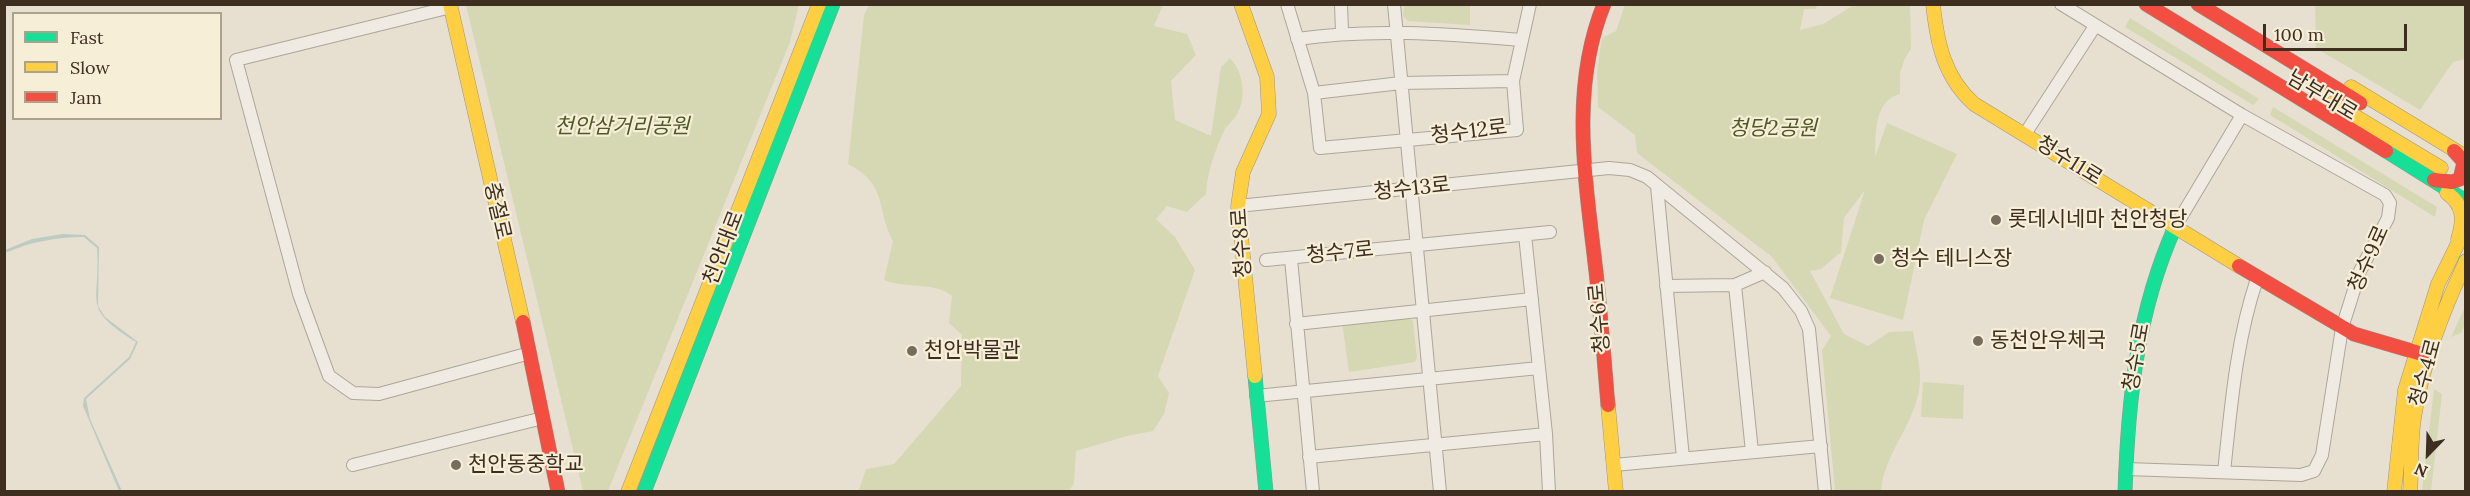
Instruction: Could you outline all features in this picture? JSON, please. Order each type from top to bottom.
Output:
[{"type":"main road","name":"천안대로","points":[[628,492],[819,4]]},
{"type":"main road","name":"천안대로","points":[[644,492],[833,4]]},
{"type":"main road","name":"청수8로","points":[[1241,4],[1267,78],[1269,114],[1243,172],[1238,206],[1266,492]]},
{"type":"main road","name":"청수6로","points":[[1604,4],[1591,35],[1584,66],[1583,90],[1587,170],[1616,492]]},
{"type":"main road","name":"청수11로","points":[[1933,4],[1935,29],[1946,73],[1955,87],[1974,104],[2258,279],[2342,328],[2422,354]]},
{"type":"main road","points":[[2146,4],[2466,201]]},
{"type":"main road","name":"남부대로","points":[[2171,4],[2455,156]]},
{"type":"main road","name":"남부대로","points":[[2198,4],[2455,156]]},
{"type":"main road","points":[[2216,4],[2389,111],[2464,162],[2462,177],[2457,183],[2449,184],[2428,178]]},
{"type":"main road","name":"충절로","points":[[450,6],[530,353],[558,492]]},
{"type":"main road","points":[[2393,492],[2405,390],[2422,354],[2438,284],[2462,234],[2464,223],[2461,207],[2452,196],[2428,178]]},
{"type":"main road","name":"청수5로","points":[[2125,492],[2129,402],[2135,353],[2151,288],[2163,251],[2175,227]]},
{"type":"main road","name":"청수4로","points":[[2410,492],[2414,419],[2422,354],[2465,261]]},
{"type":"street","points":[[1287,4],[1314,93],[1320,148],[1406,140]]},
{"type":"street","points":[[1341,4],[1342,32]]},
{"type":"street","points":[[1394,4],[1440,492]]},
{"type":"street","name":"청수12로","points":[[1406,140],[1517,130],[1513,81],[1520,40],[1530,4]]},
{"type":"street","name":"청수9로","points":[[2061,4],[2242,115],[2385,195],[2390,203],[2388,218],[2360,271],[2342,328],[2322,454],[2314,471],[2301,475],[2126,469]]},
{"type":"street","points":[[450,6],[236,60],[299,294],[329,376],[353,393],[379,394],[530,353]]},
{"type":"street","points":[[2025,134],[2095,26]]},
{"type":"street","points":[[1297,39],[1342,32],[1395,31],[1520,40]]},
{"type":"street","points":[[1314,93],[1401,83],[1513,81]]},
{"type":"street","points":[[2175,227],[2242,115]]},
{"type":"street","name":"청수13로","points":[[1238,206],[1587,170]]},
{"type":"street","points":[[1587,170],[1630,170],[1647,177],[1765,272],[1793,300],[1809,329],[1825,492]]},
{"type":"street","points":[[1657,186],[1683,458]]},
{"type":"street","name":"청수7로","points":[[1313,492],[1291,259],[1550,232]]},
{"type":"street","points":[[1526,235],[1546,434],[1549,492]]},
{"type":"street","points":[[1266,260],[1291,259]]},
{"type":"street","points":[[1666,286],[1735,285],[1765,272]]},
{"type":"street","points":[[2224,472],[2234,377],[2248,307],[2258,279]]},
{"type":"street","points":[[1735,285],[1752,452]]},
{"type":"street","points":[[1296,324],[1532,299]]},
{"type":"street","points":[[1256,396],[1429,377],[1539,368]]},
{"type":"street","points":[[353,465],[543,418]]},
{"type":"street","points":[[1309,457],[1546,434]]},
{"type":"street","points":[[1614,465],[1821,446]]},
{"type":"green space","name":"천안삼거리공원","points":[[466,5],[799,5],[790,42],[608,491],[583,491]]},
{"type":"green space","points":[[869,5],[1163,5],[1154,26],[1187,34],[1196,55],[1171,81],[1175,120],[1211,136],[1221,67],[1230,58],[1241,78],[1242,102],[1236,116],[1225,129],[1218,146],[1210,170],[1206,194],[1187,212],[1167,206],[1156,219],[1175,237],[1195,270],[1158,376],[1169,393],[1164,414],[1153,431],[1076,451],[1074,483],[1069,491],[853,491],[859,490],[866,469],[894,464],[961,386],[962,335],[949,323],[952,296],[937,288],[884,280],[893,241],[876,189],[861,172],[848,164],[864,15]]},
{"type":"green space","points":[[1404,5],[1470,5],[1470,25],[1408,21],[1403,16]]},
{"type":"green space","name":"청당2공원","points":[[1625,5],[1818,5],[1815,9],[1804,9],[1800,30],[1823,24],[1854,5],[1910,5],[1911,49],[1900,73],[1900,94],[1891,98],[1880,111],[1876,129],[1875,157],[1887,123],[1957,154],[1924,220],[1903,320],[1830,298],[1865,190],[1844,218],[1841,252],[1821,269],[1810,271],[1844,334],[1868,346],[1889,332],[1913,331],[1920,372],[1919,392],[1909,421],[1888,462],[1881,491],[1835,491],[1822,350],[1831,336],[1772,257],[1637,153],[1635,135],[1598,107],[1597,70],[1602,38],[1616,31]]},
{"type":"green space","points":[[2315,5],[2462,5],[2465,7],[2465,59],[2453,62],[2420,110],[2316,48]]},
{"type":"green space","points":[[2130,18],[2259,99],[2253,105],[2125,27]]},
{"type":"green space","points":[[2273,107],[2437,207],[2435,217],[2270,115]]},
{"type":"green space","points":[[2465,307],[2465,324],[2461,333],[2451,337]]},
{"type":"green space","points":[[1407,317],[1413,321],[1417,358],[1415,362],[1349,372],[1342,322]]},
{"type":"green space","points":[[1923,382],[1964,385],[1963,419],[1921,417]]},
{"type":"green space","points":[[2434,389],[2442,394],[2431,491],[2422,491]]},
{"type":"shaded area","points":[[63,234],[85,235],[99,247],[98,306],[97,248],[84,237],[43,241],[5,253],[5,250],[32,239]]},
{"type":"shaded area","points":[[98,306],[105,317],[138,342],[130,359],[86,399],[90,419],[122,491],[119,491],[83,406],[84,398],[129,357],[136,342],[107,320],[100,312]]},
{"type":"traffic: fast","points":[[644,492],[833,4]]},
{"type":"traffic: fast","points":[[2386,151],[2466,201]]},
{"type":"traffic: fast","points":[[2125,492],[2132,390],[2143,324],[2162,259],[2175,227]]},
{"type":"traffic: fast","points":[[1255,376],[1266,492]]},
{"type":"traffic: slow","points":[[450,4],[523,322]]},
{"type":"traffic: slow","points":[[628,492],[819,4]]},
{"type":"traffic: slow","points":[[1241,4],[1267,77],[1269,114],[1243,172],[1238,206],[1255,376]]},
{"type":"traffic: slow","points":[[1933,4],[1940,46],[1949,71],[1964,94],[1974,104],[2239,266]]},
{"type":"traffic: slow","points":[[2351,87],[2466,157]]},
{"type":"traffic: slow","points":[[2333,103],[2441,168]]},
{"type":"traffic: slow","points":[[2447,193],[2460,208],[2462,219],[2458,239]]},
{"type":"traffic: slow","points":[[2394,492],[2405,390],[2438,284],[2465,229]]},
{"type":"traffic: slow","points":[[2410,492],[2413,427],[2422,378],[2449,299],[2466,261]]},
{"type":"traffic: slow","points":[[1608,405],[1616,492]]},
{"type":"traffic: jam","points":[[1604,4],[1593,37],[1587,70],[1583,103],[1583,136],[1608,405]]},
{"type":"traffic: jam","points":[[2146,4],[2386,151]]},
{"type":"traffic: jam","points":[[2198,4],[2360,103]]},
{"type":"traffic: jam","points":[[2434,180],[2452,182],[2460,179],[2464,162],[2454,151]]},
{"type":"traffic: jam","points":[[2239,266],[2354,334],[2429,356]]},
{"type":"traffic: jam","points":[[523,322],[558,492]]},
{"type":"place","name":"롯데시네마 천안청당","points":[[1996,220]]},
{"type":"place","name":"청수 테니스장","points":[[1879,259]]},
{"type":"place","name":"동천안우체국","points":[[1978,341]]},
{"type":"place","name":"천안박물관","points":[[912,351]]},
{"type":"place","name":"천안동중학교","points":[[456,465]]}]
